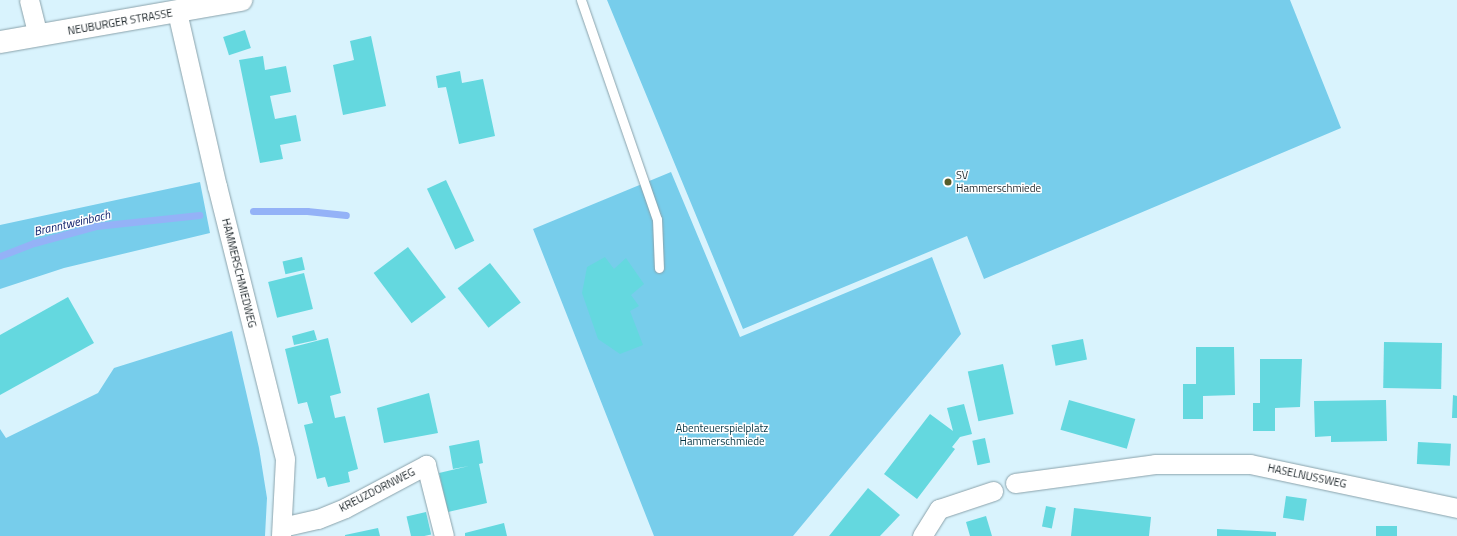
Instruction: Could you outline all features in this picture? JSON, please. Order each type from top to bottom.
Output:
[{"type":"street","points":[[29,0],[38,35]]},
{"type":"street","name":"NEUBURGER STRASSE","points":[[0,42],[241,0]]},
{"type":"street","name":"HAMMERSCHMIEDWEG","points":[[177,12],[217,186],[285,459],[281,531]]},
{"type":"street","name":"HASELNUSSWEG","points":[[1015,483],[1151,459],[1250,464],[1457,508]]},
{"type":"street","name":"KREUZDORNWEG","points":[[281,531],[346,508],[426,465],[444,536]]},
{"type":"street","points":[[922,536],[939,509],[993,490]]},
{"type":"lane","points":[[581,0],[657,219],[659,268]]},
{"type":"green space","name":"SV Hammerschmiede","points":[[607,0],[1290,0],[1341,128],[984,279],[967,236],[743,329]]},
{"type":"green space","name":"Abenteuerspielplatz Hammerschmiede","points":[[671,172],[740,337],[932,257],[961,334],[793,536],[654,536],[533,229]]},
{"type":"green space","points":[[200,182],[210,233],[64,268],[0,289],[0,225]]},
{"type":"green space","points":[[232,331],[259,448],[267,498],[265,536],[0,536],[0,429],[6,438],[98,393],[114,368]]},
{"type":"building","points":[[245,30],[251,48],[229,55],[223,37]]},
{"type":"building","points":[[371,36],[386,106],[343,115],[333,65],[354,60],[350,41]]},
{"type":"building","points":[[263,56],[265,70],[286,66],[291,92],[270,96],[275,119],[296,115],[301,141],[280,145],[283,159],[260,163],[239,60]]},
{"type":"building","points":[[460,71],[462,83],[483,79],[495,136],[459,144],[446,87],[438,88],[436,76]]},
{"type":"building","points":[[446,180],[474,241],[455,250],[427,189]]},
{"type":"building","points":[[408,247],[446,297],[412,323],[374,273]]},
{"type":"building","points":[[302,257],[305,270],[285,274],[283,261]]},
{"type":"building","points":[[605,257],[614,269],[626,258],[644,284],[631,295],[639,306],[630,311],[643,345],[620,354],[598,339],[582,293],[587,267]]},
{"type":"building","points":[[490,263],[521,302],[488,328],[458,288]]},
{"type":"building","points":[[304,273],[313,309],[277,318],[268,282]]},
{"type":"building","points":[[68,297],[94,343],[0,395],[0,335]]},
{"type":"building","points":[[314,330],[317,340],[294,345],[292,336]]},
{"type":"building","points":[[328,338],[341,393],[330,396],[335,418],[345,416],[358,469],[348,472],[350,482],[328,487],[325,477],[317,479],[304,425],[313,423],[307,402],[298,404],[285,349]]},
{"type":"building","points":[[1083,339],[1087,360],[1056,366],[1052,345]]},
{"type":"building","points":[[1384,342],[1442,343],[1441,389],[1383,388]]},
{"type":"building","points":[[1196,347],[1234,347],[1235,395],[1203,396],[1203,419],[1183,419],[1183,384],[1196,384]]},
{"type":"building","points":[[1260,359],[1302,359],[1300,407],[1275,408],[1275,431],[1253,431],[1253,403],[1260,403]]},
{"type":"building","points":[[1003,364],[1014,414],[978,421],[968,371]]},
{"type":"building","points":[[429,393],[438,433],[384,443],[377,408]]},
{"type":"building","points":[[1453,395],[1457,396],[1457,418],[1452,418]]},
{"type":"building","points":[[1069,400],[1135,419],[1127,449],[1060,430]]},
{"type":"building","points":[[1386,400],[1387,441],[1331,442],[1331,436],[1315,437],[1314,401]]},
{"type":"building","points":[[964,404],[972,434],[960,437],[952,447],[955,449],[917,499],[884,474],[930,414],[953,431],[947,408]]},
{"type":"building","points":[[985,438],[990,462],[977,465],[972,441]]},
{"type":"building","points":[[479,440],[483,463],[479,464],[487,503],[448,512],[439,473],[469,466],[453,469],[449,446]]},
{"type":"building","points":[[1418,442],[1451,444],[1450,466],[1417,464]]},
{"type":"building","points":[[868,488],[900,515],[880,536],[829,536]]},
{"type":"building","points":[[1286,496],[1307,499],[1304,521],[1283,518]]},
{"type":"building","points":[[1046,506],[1056,508],[1052,529],[1042,527]]},
{"type":"building","points":[[1074,508],[1151,517],[1149,536],[1071,536]]},
{"type":"building","points":[[426,512],[431,534],[411,536],[407,516]]},
{"type":"building","points":[[986,516],[992,536],[970,536],[966,522]]},
{"type":"building","points":[[504,523],[507,536],[465,536],[465,533]]},
{"type":"building","points":[[1376,526],[1397,526],[1397,536],[1376,536]]},
{"type":"building","points":[[378,528],[380,536],[345,536],[345,535]]},
{"type":"building","points":[[1217,529],[1276,532],[1276,536],[1217,536]]},
{"type":"waterway","points":[[253,211],[307,211],[346,215]]},
{"type":"waterway","name":"Branntweinbach","points":[[0,256],[34,243],[96,226],[199,215]]},
{"type":"place","name":"SV Hammerschmiede","points":[[948,182]]}]
